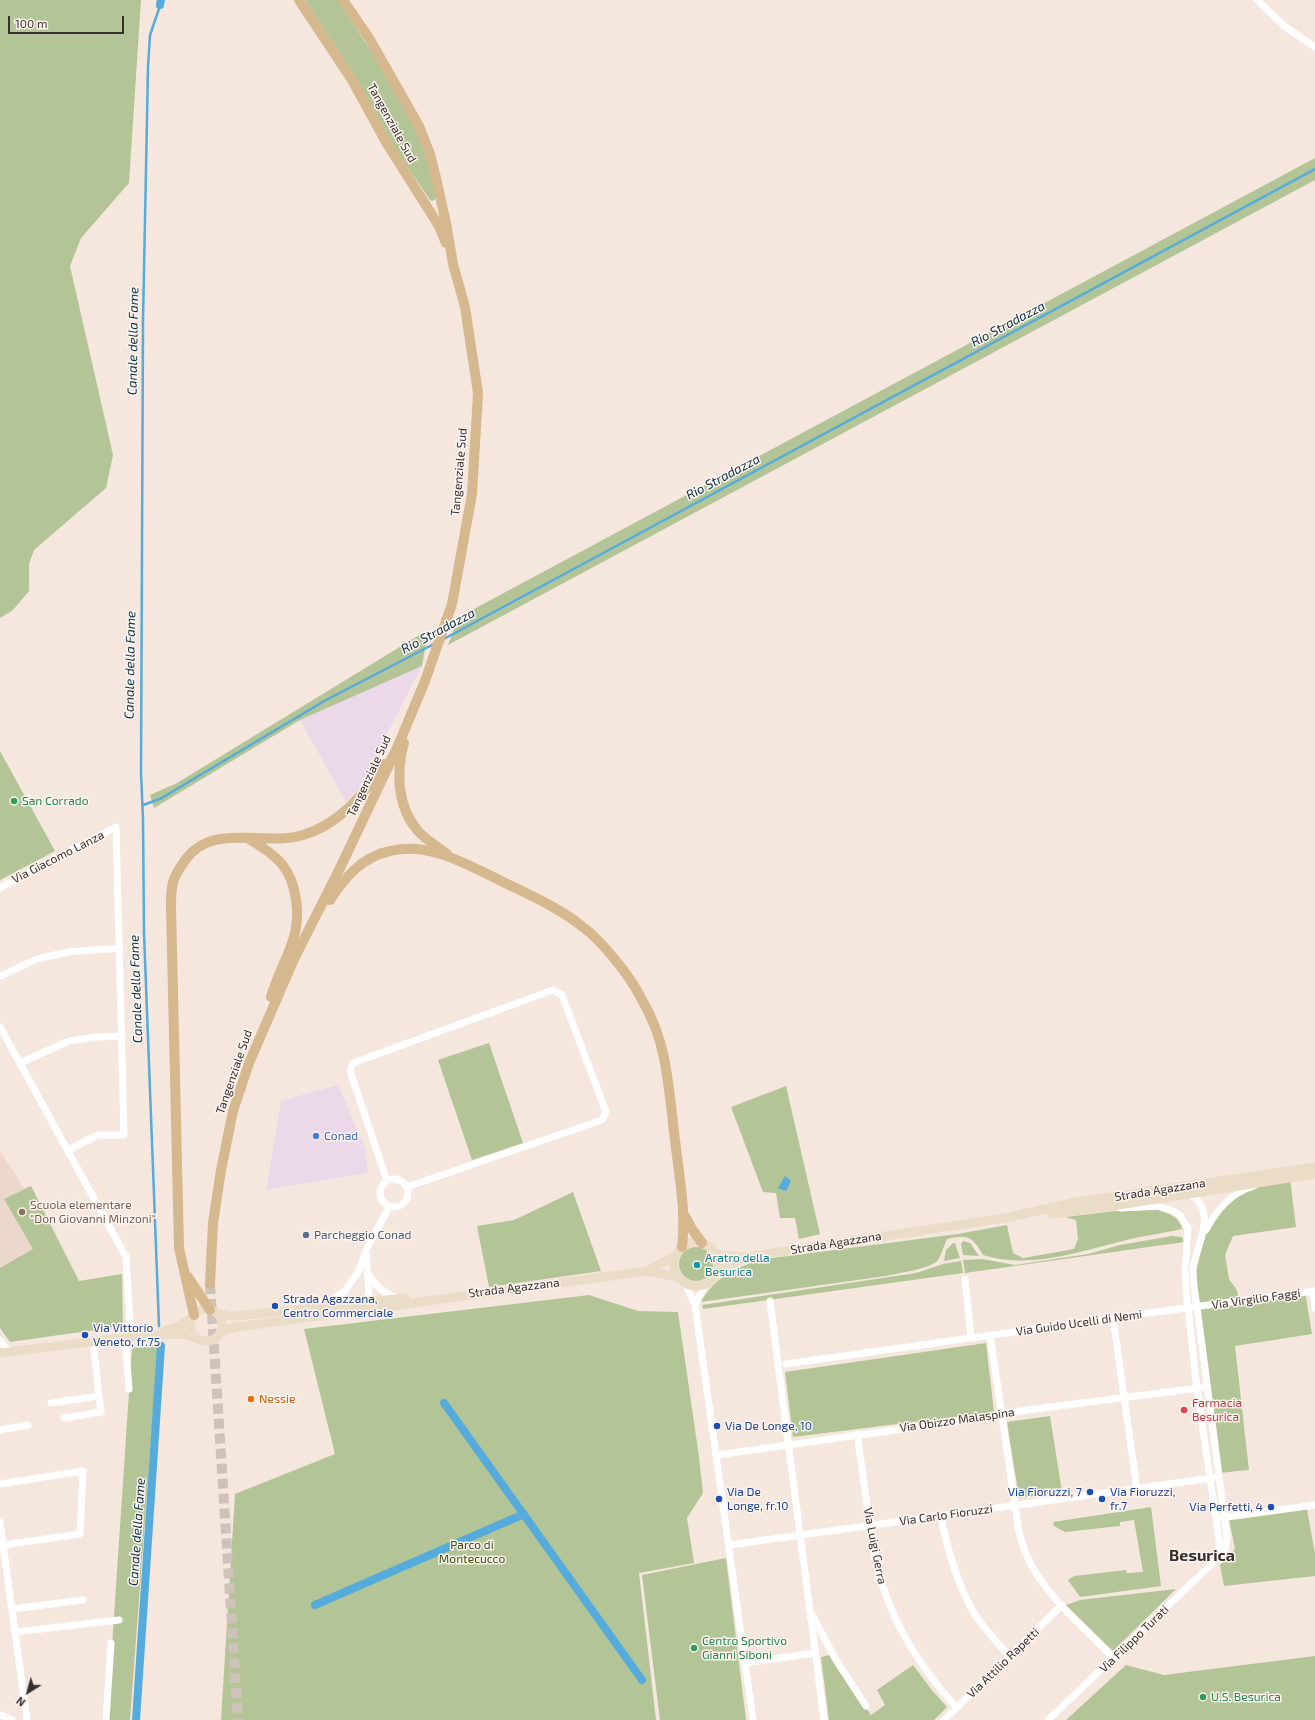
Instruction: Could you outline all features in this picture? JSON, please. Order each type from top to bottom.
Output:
[{"type":"main road","name":"Tangenziale Sud","points":[[299,0],[352,80],[386,142],[439,226],[454,264]]},
{"type":"main road","name":"Tangenziale Sud","points":[[210,1284],[213,1223],[220,1170],[233,1111],[249,1062],[298,953],[340,868],[404,731],[425,681],[452,604],[472,494],[478,394],[465,307],[430,154],[419,126],[369,38],[343,0]]},
{"type":"main road","points":[[417,699],[400,764],[400,792],[411,821],[419,831],[452,858]]},
{"type":"main road","points":[[198,1339],[191,1331],[190,1326],[193,1316],[179,1248],[171,907],[173,879],[191,852],[204,844],[220,838],[233,837],[249,839],[277,839],[303,835],[315,831],[336,819],[356,800],[374,778],[404,731]]},
{"type":"main road","points":[[249,839],[270,852],[282,864],[291,881],[297,923],[293,941],[275,985],[260,1036]]},
{"type":"main road","points":[[298,953],[338,888],[351,872],[371,857],[391,850],[410,848],[452,858],[556,908],[584,928],[602,945],[639,994],[653,1021],[664,1057],[684,1214],[682,1247]]},
{"type":"main road","name":"Strada Agazzana","points":[[1005,1218],[1077,1202],[1315,1168]]},
{"type":"main road","name":"Strada Agazzana","points":[[714,1253],[746,1257],[1005,1218],[1100,1208],[1315,1174]]},
{"type":"main road","points":[[684,1214],[702,1243]]},
{"type":"main road","points":[[695,1242],[707,1245],[717,1259],[715,1273],[705,1284],[691,1285],[682,1280],[647,1271],[675,1256],[682,1247],[695,1242]]},
{"type":"main road","points":[[675,1256],[674,1263],[682,1280]]},
{"type":"main road","points":[[715,1273],[746,1257]]},
{"type":"main road","points":[[184,1270],[212,1311],[218,1315],[222,1324],[219,1334]]},
{"type":"main road","name":"Strada Agazzana","points":[[452,1296],[647,1271]]},
{"type":"main road","points":[[172,1332],[200,1310],[236,1316],[366,1302],[452,1296]]},
{"type":"main road","points":[[4,1353],[128,1336],[172,1332],[207,1341],[212,1340],[219,1334],[237,1327],[452,1296]]},
{"type":"street","points":[[1257,0],[1284,26],[1315,46]]},
{"type":"street","name":"Via Giacomo Lanza","points":[[0,888],[116,827],[120,948]]},
{"type":"street","points":[[0,976],[37,959],[68,952],[120,948],[124,1135],[98,1134],[68,1150]]},
{"type":"street","points":[[387,1181],[350,1071],[353,1063],[553,990],[562,995],[606,1112],[602,1120],[407,1187]]},
{"type":"street","points":[[0,1027],[126,1257],[128,1389]]},
{"type":"street","points":[[20,1063],[69,1040],[122,1036]]},
{"type":"street","points":[[396,1179],[401,1180],[407,1187],[408,1192],[406,1200],[399,1206],[390,1206],[383,1201],[380,1194],[381,1186],[387,1181],[396,1179]]},
{"type":"street","points":[[1201,1239],[1212,1219],[1222,1206],[1234,1195],[1271,1181]]},
{"type":"street","points":[[1121,1196],[1130,1198],[1183,1190],[1191,1194],[1203,1208],[1205,1215],[1205,1223],[1196,1256],[1193,1288],[1197,1307],[1225,1517],[1227,1544],[1219,1557]]},
{"type":"street","points":[[300,1309],[310,1302],[333,1299],[345,1291],[358,1272],[369,1244],[390,1206]]},
{"type":"street","name":"Strada Agazzana","points":[[1100,1208],[1157,1206],[1171,1210],[1180,1215],[1188,1228],[1185,1271],[1188,1307]]},
{"type":"street","points":[[291,1320],[311,1313],[361,1306],[366,1302],[369,1292],[366,1263],[369,1244]]},
{"type":"street","points":[[367,1271],[372,1281],[382,1290],[399,1299]]},
{"type":"street","points":[[965,1279],[971,1338]]},
{"type":"street","points":[[682,1280],[695,1305],[753,1720]]},
{"type":"street","points":[[695,1305],[705,1284]]},
{"type":"street","points":[[1314,1291],[1315,1308]]},
{"type":"street","name":"Via Virgilio Faggi","points":[[1188,1307],[1314,1291]]},
{"type":"street","points":[[770,1301],[824,1720]]},
{"type":"street","points":[[1188,1307],[1219,1539],[1219,1557]]},
{"type":"street","name":"Via Guido Ucelli di Nemi","points":[[786,1364],[1188,1307]]},
{"type":"street","points":[[1113,1318],[1137,1490]]},
{"type":"street","points":[[990,1335],[1014,1506],[1019,1532],[1028,1559],[1039,1578],[1062,1605],[1113,1658]]},
{"type":"street","points":[[0,1340],[4,1353]]},
{"type":"street","points":[[64,1418],[101,1412],[93,1341]]},
{"type":"street","name":"Via Obizzo Malaspina","points":[[716,1455],[856,1434],[1001,1415],[1027,1410],[1207,1387]]},
{"type":"street","points":[[51,1403],[99,1396]]},
{"type":"street","points":[[0,1430],[28,1425]]},
{"type":"street","name":"Via Luigi Gerra","points":[[856,1434],[870,1526],[882,1586],[895,1618],[913,1654],[956,1708]]},
{"type":"street","points":[[0,1484],[83,1471],[80,1534],[3,1546]]},
{"type":"street","name":"Via Carlo Fioruzzi","points":[[729,1545],[1137,1490],[1219,1477]]},
{"type":"street","points":[[1216,1518],[1315,1505]]},
{"type":"street","points":[[941,1516],[954,1569],[964,1594],[975,1614],[1009,1656]]},
{"type":"street","points":[[0,1522],[27,1720]]},
{"type":"street","name":"Via Filippo Turati","points":[[1048,1720],[1219,1557]]},
{"type":"street","points":[[12,1609],[83,1600]]},
{"type":"street","name":"Via Attilio Rapetti","points":[[944,1720],[1062,1605]]},
{"type":"street","points":[[810,1611],[836,1660],[866,1706]]},
{"type":"street","points":[[15,1632],[119,1620]]},
{"type":"street","points":[[106,1720],[111,1643]]},
{"type":"street","points":[[745,1663],[815,1653]]},
{"type":"street","points":[[0,1715],[12,1720]]},
{"type":"shaded area","points":[[422,666],[359,788],[346,802],[300,720]]},
{"type":"shaded area","name":"Conad","points":[[338,1085],[365,1148],[368,1173],[266,1190],[281,1101]]},
{"type":"shaded area","name":"Scuola elementare \"Don Giovanni Minzoni\"","points":[[0,1151],[24,1188],[31,1186],[56,1236],[0,1269]]},
{"type":"green space","points":[[0,0],[141,0],[129,183],[81,238],[70,266],[113,455],[106,488],[34,550],[29,564],[29,591],[13,610],[0,618]]},
{"type":"green space","points":[[305,0],[338,0],[380,65],[418,134],[432,173],[436,198],[433,201],[430,200],[396,150],[355,76]]},
{"type":"green space","points":[[1315,158],[1315,180],[448,645],[459,617]]},
{"type":"green space","points":[[421,634],[427,638],[422,666],[300,720],[154,808],[150,795],[177,783]]},
{"type":"green space","name":"San Corrado","points":[[0,751],[55,851],[0,880]]},
{"type":"green space","points":[[489,1043],[523,1143],[472,1160],[438,1060]]},
{"type":"green space","points":[[786,1086],[820,1234],[799,1239],[795,1218],[780,1218],[776,1193],[763,1192],[731,1107]]},
{"type":"green space","points":[[1290,1178],[1296,1227],[1233,1236],[1225,1255],[1229,1279],[1237,1290],[1239,1301],[1305,1292],[1312,1334],[1235,1346],[1249,1470],[1219,1473],[1193,1288],[1201,1239],[1222,1206],[1252,1187]]},
{"type":"green space","points":[[31,1186],[79,1281],[122,1274],[123,1326],[10,1342],[0,1328],[0,1268],[33,1249],[4,1199]]},
{"type":"green space","points":[[573,1192],[601,1271],[489,1287],[477,1226],[514,1220]]},
{"type":"green space","points":[[1158,1210],[1176,1219],[1181,1225],[1182,1229],[1134,1238],[1068,1255],[1034,1260],[1000,1259],[983,1255],[976,1244],[969,1238],[960,1237],[947,1239],[937,1261],[921,1268],[886,1276],[701,1302],[706,1293],[728,1273],[765,1259],[958,1234],[1007,1225],[1013,1253],[1023,1258],[1074,1249],[1078,1239],[1076,1220],[1065,1217],[1115,1211]]},
{"type":"green space","points":[[1172,1236],[1182,1237],[1184,1242],[965,1273],[963,1260],[982,1259],[1015,1265],[1088,1254],[1120,1245]]},
{"type":"green space","points":[[963,1241],[970,1243],[979,1256],[963,1255],[961,1244]]},
{"type":"green space","points":[[953,1243],[955,1243],[960,1258],[944,1261],[946,1250]]},
{"type":"green space","points":[[693,1247],[699,1247],[703,1248],[710,1254],[713,1264],[712,1271],[706,1278],[699,1281],[693,1281],[689,1280],[682,1274],[679,1267],[679,1261],[680,1257],[686,1250]]},
{"type":"green space","points":[[961,1261],[963,1273],[703,1309],[702,1305],[916,1273],[943,1264]]},
{"type":"green space","name":"Parco di Montecucco","points":[[589,1295],[638,1311],[678,1312],[703,1493],[687,1518],[694,1563],[639,1573],[656,1720],[221,1720],[235,1494],[335,1454],[304,1329]]},
{"type":"green space","points":[[986,1343],[994,1412],[793,1437],[785,1372]]},
{"type":"green space","points":[[158,1346],[130,1720],[107,1720],[132,1348]]},
{"type":"green space","points":[[1050,1416],[1062,1492],[1019,1498],[1007,1422]]},
{"type":"green space","points":[[1151,1507],[1161,1586],[1080,1597],[1068,1580],[1074,1576],[1126,1570],[1127,1573],[1143,1572],[1134,1520],[1120,1522],[1120,1526],[1065,1532],[1054,1526],[1053,1522]]},
{"type":"green space","points":[[1307,1509],[1315,1554],[1315,1576],[1224,1586],[1220,1565],[1235,1549],[1229,1519]]},
{"type":"green space","name":"Centro Sportivo Gianni Siboni","points":[[726,1558],[746,1720],[660,1720],[642,1575]]},
{"type":"green space","points":[[1176,1589],[1113,1651],[1066,1605],[1080,1600]]},
{"type":"green space","points":[[829,1655],[871,1715],[885,1705],[877,1690],[913,1665],[947,1707],[934,1720],[829,1720],[821,1657]]},
{"type":"green space","name":"U.S. Besurica","points":[[1315,1656],[1315,1720],[1066,1720],[1126,1665],[1164,1675]]},
{"type":"water","points":[[785,1176],[791,1181],[786,1191],[778,1188]]},
{"type":"waterway","name":"Canale della Fame","points":[[160,5],[161,0]]},
{"type":"waterway","name":"Canale della Fame","points":[[159,1326],[144,933],[141,772],[143,321],[148,67],[150,35],[162,0]]},
{"type":"waterway","name":"Rio Stradazza","points":[[442,640],[1315,169]]},
{"type":"waterway","name":"Rio Stradazza","points":[[143,805],[160,799],[326,700],[434,644]]},
{"type":"waterway","name":"Canale della Fame","points":[[136,1720],[161,1346]]},
{"type":"waterway","points":[[444,1403],[642,1680]]},
{"type":"waterway","points":[[315,1605],[524,1514]]},
{"type":"tunnel","points":[[210,1284],[238,1720]]},
{"type":"place","name":"San Corrado","points":[[14,801]]},
{"type":"place","name":"Conad","points":[[316,1136]]},
{"type":"place","name":"Scuola elementare \"Don Giovanni Minzoni\"","points":[[22,1212]]},
{"type":"place","name":"Parcheggio Conad","points":[[306,1235]]},
{"type":"place","name":"Aratro della Besurica","points":[[697,1265]]},
{"type":"place","name":"Strada Agazzana, Centro Commerciale","points":[[275,1306]]},
{"type":"place","name":"Via Vittorio Veneto, fr.75","points":[[85,1335]]},
{"type":"place","name":"Nessie","points":[[251,1399]]},
{"type":"place","name":"Farmacia Besurica","points":[[1184,1410]]},
{"type":"place","name":"Via De Longe, 10","points":[[717,1426]]},
{"type":"place","name":"Via Fioruzzi, 7","points":[[1090,1492]]},
{"type":"place","name":"Via De Longe, fr.10","points":[[719,1499]]},
{"type":"place","name":"Via Fioruzzi, fr.7","points":[[1102,1499]]},
{"type":"place","name":"Via Perfetti, 4","points":[[1271,1507]]},
{"type":"place","name":"Centro Sportivo Gianni Siboni","points":[[694,1648]]},
{"type":"place","name":"U.S. Besurica","points":[[1203,1697]]},
{"type":"district","name":"Besurica","points":[[1202,1556]]}]
